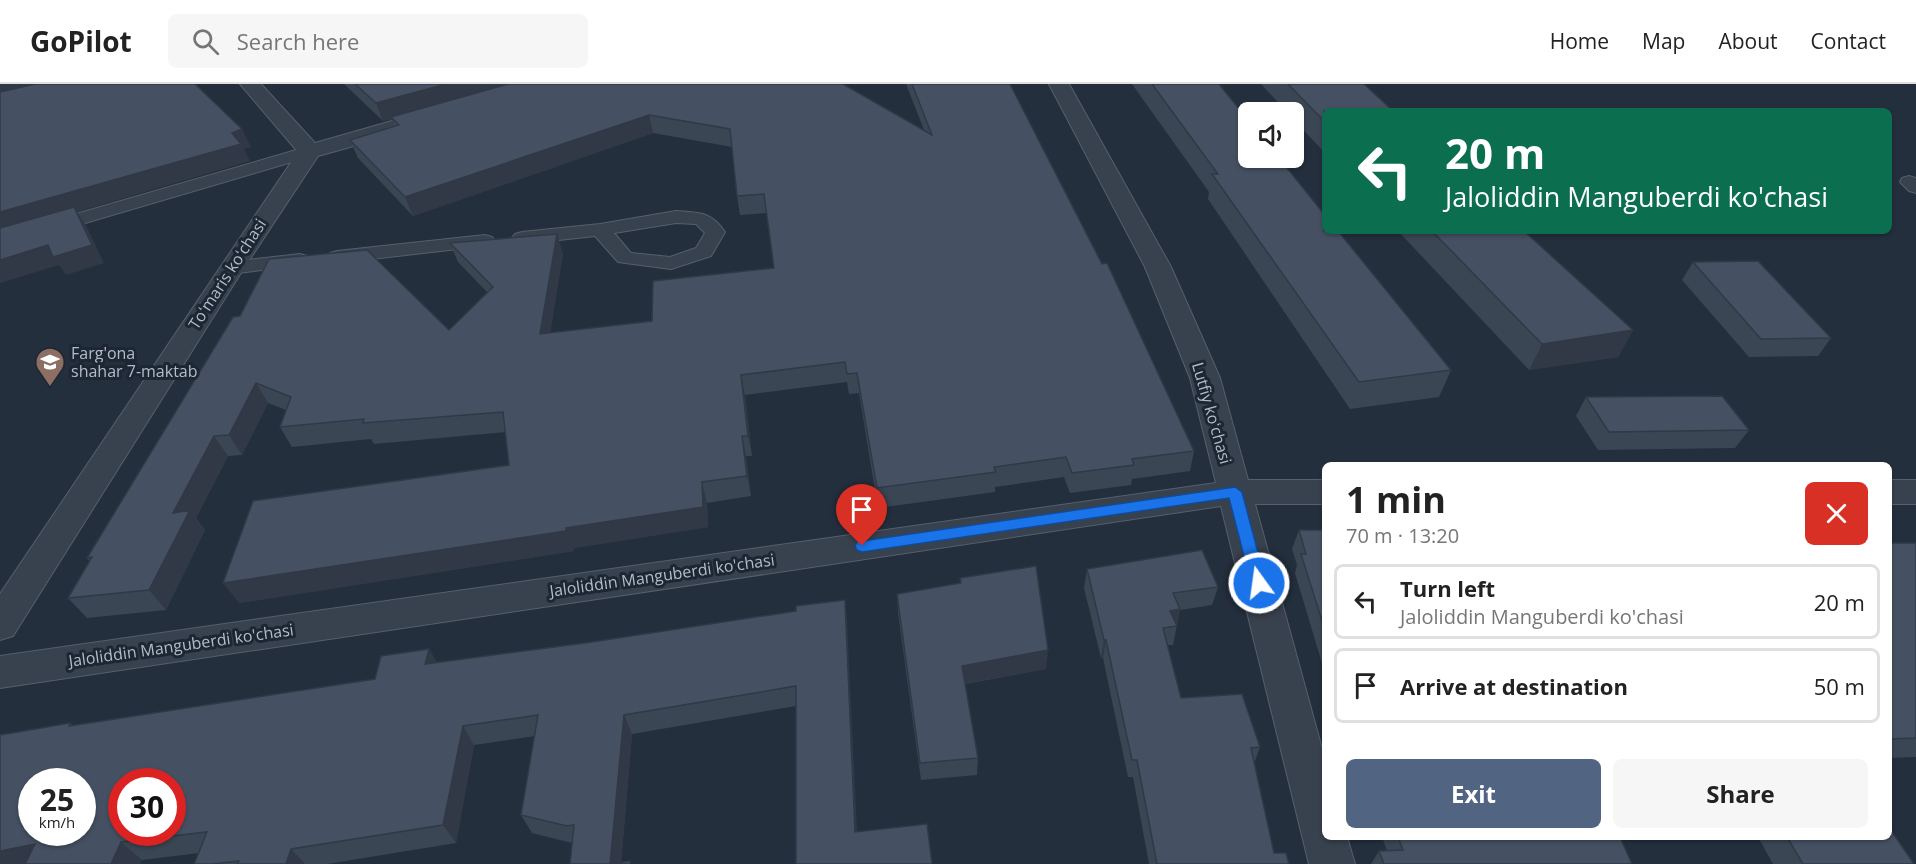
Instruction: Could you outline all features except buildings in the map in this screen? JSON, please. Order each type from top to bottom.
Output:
[{"type":"street","points":[[250,84],[310,151],[422,119]]},
{"type":"street","name":"Lutfiy koʻchasi","points":[[1059,84],[1158,267],[1205,378],[1322,824]]},
{"type":"street","name":"Toʻmaris koʻchasi","points":[[0,625],[231,268],[310,151]]},
{"type":"street","name":"Jaloliddin Manguberdi ko'chasi","points":[[0,672],[1235,492],[1322,492]]},
{"type":"street","points":[[1892,492],[1916,492]]},
{"type":"street","name":"Lutfiy koʻchasi","points":[[1326,840],[1332,864]]},
{"type":"lane","points":[[0,242],[310,151]]},
{"type":"lane","points":[[231,268],[600,230],[676,217],[702,219],[715,232],[704,252],[671,263],[625,258],[600,230]]},
{"type":"place","name":"Farg'ona shahar 7-maktab","points":[[50,388]]},
{"type":"route","points":[[862,546],[1235,492],[1259,583]]}]
